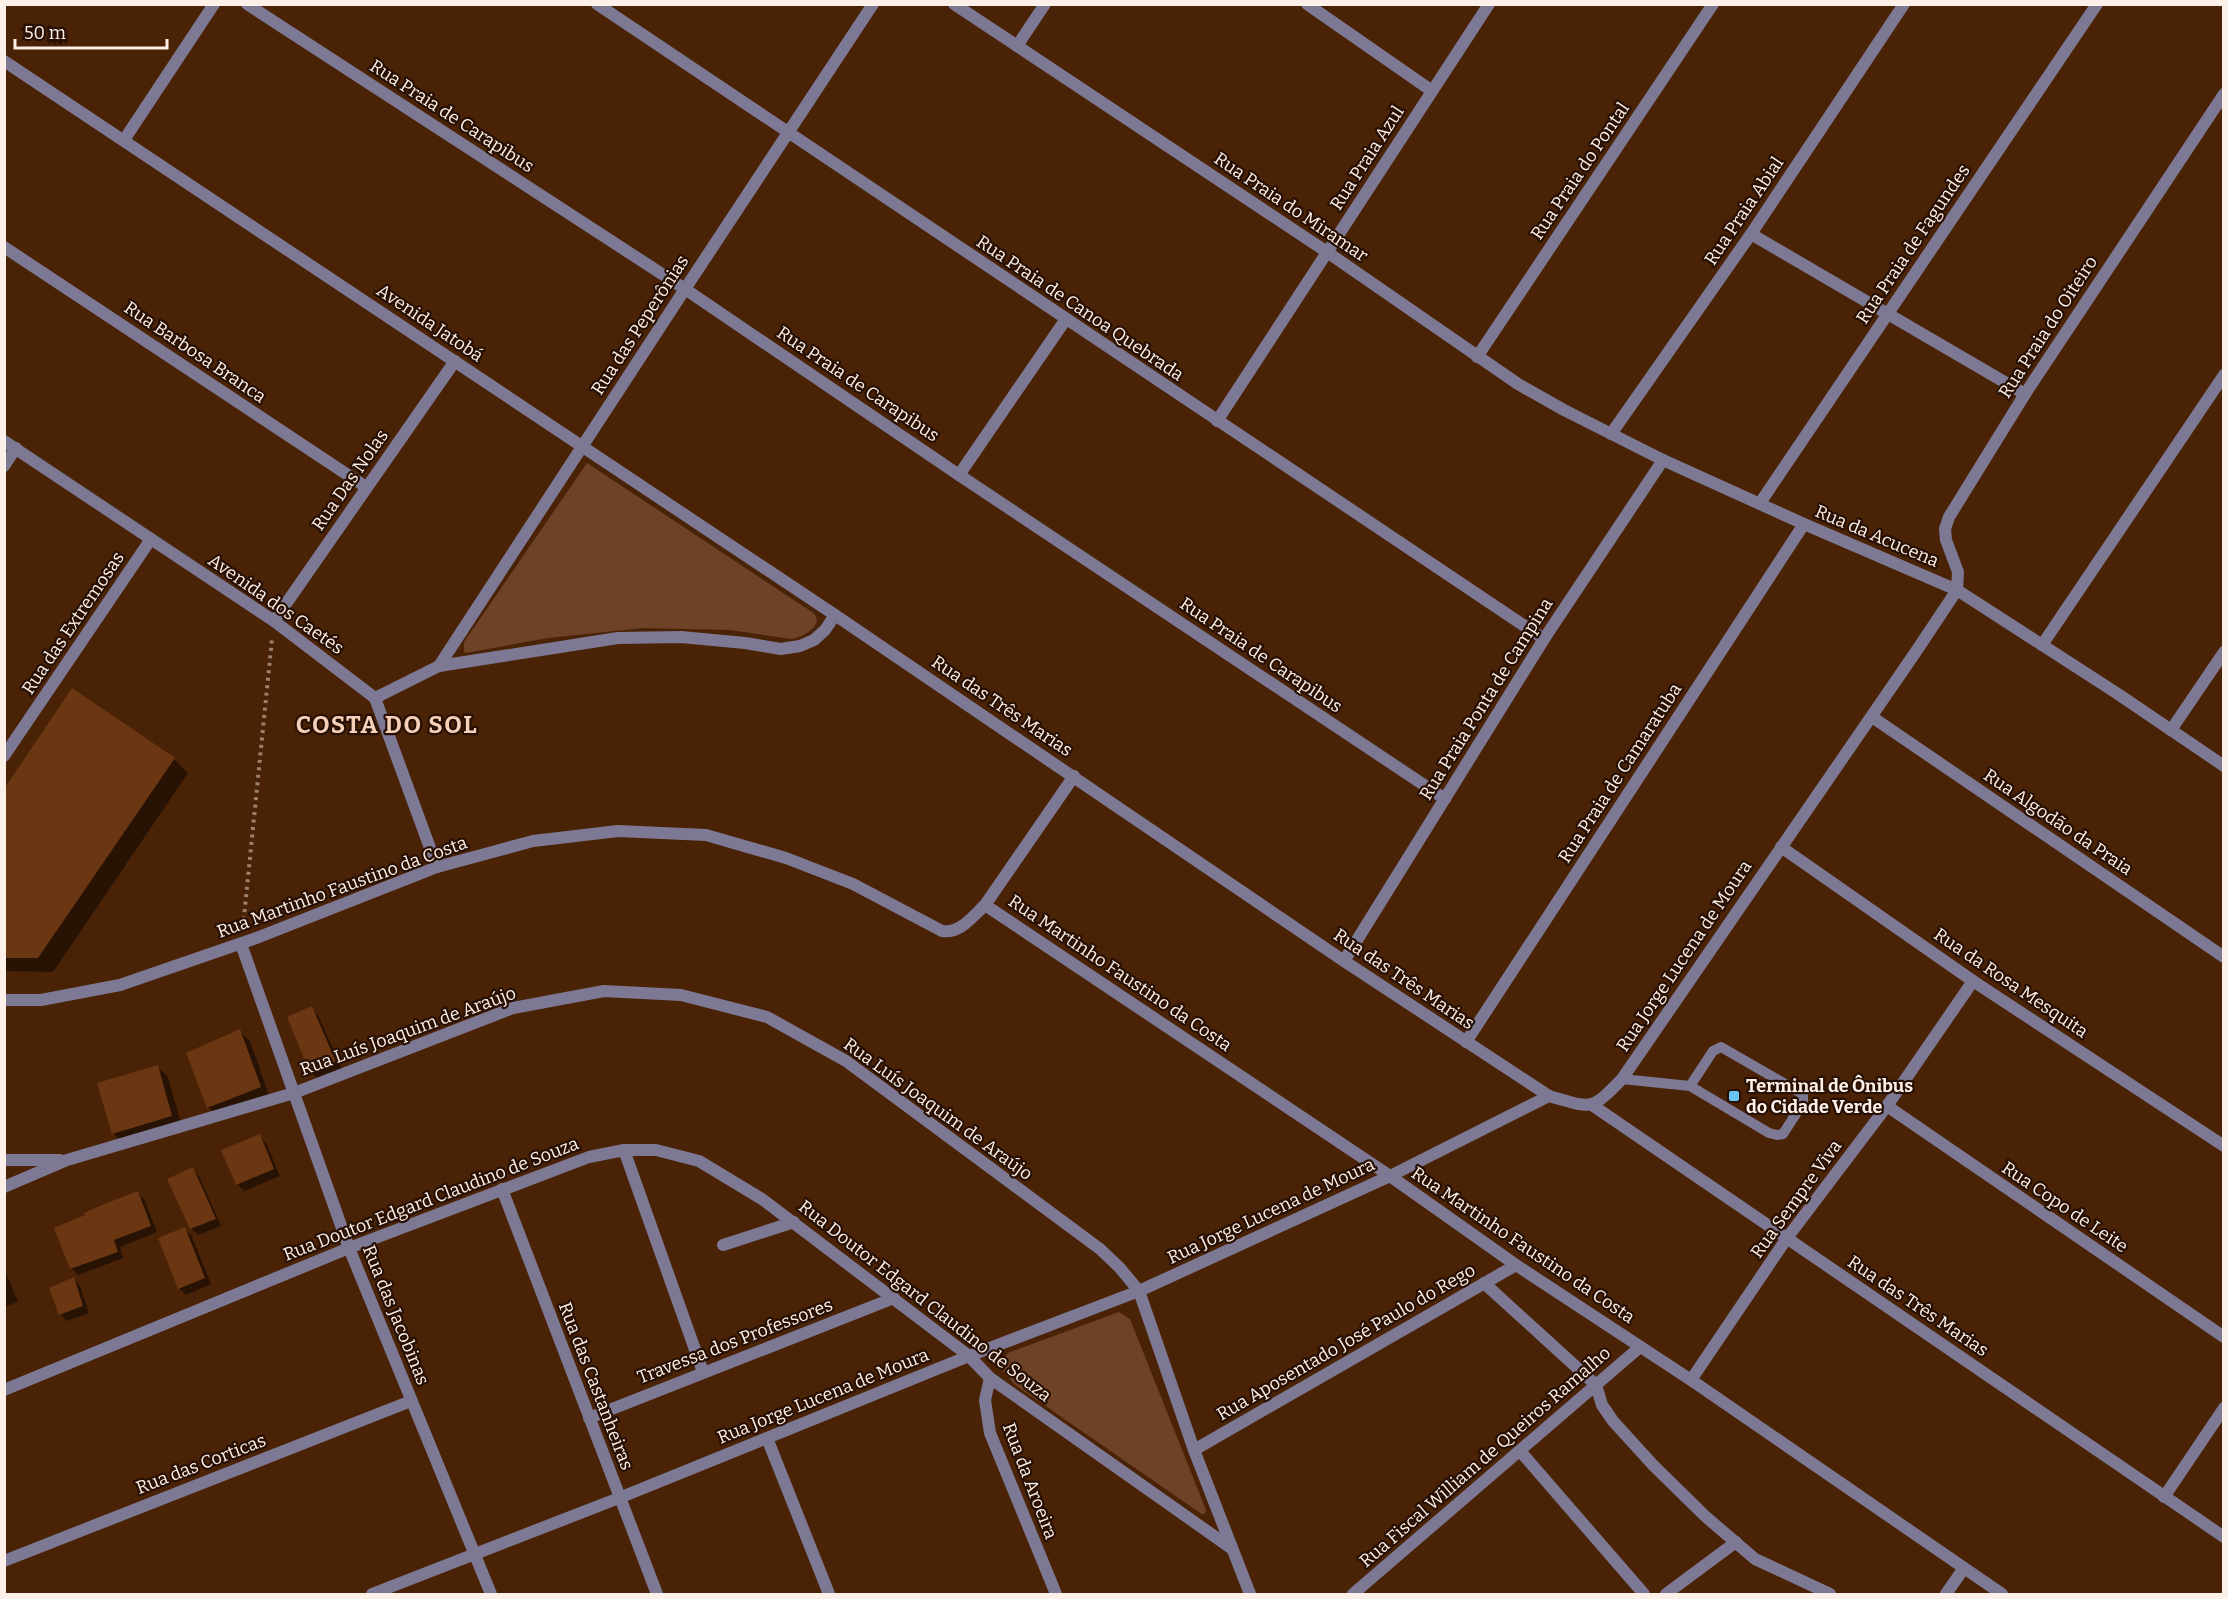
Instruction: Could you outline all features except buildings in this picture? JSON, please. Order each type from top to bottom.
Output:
[{"type":"street","points":[[124,140],[214,4]]},
{"type":"street","name":"Rua Praia de Carapibus","points":[[247,4],[685,289],[1445,799]]},
{"type":"street","name":"Rua Praia de Canoa Quebrada","points":[[597,4],[1544,639]]},
{"type":"street","name":"Rua das Peperônias","points":[[439,666],[873,4]]},
{"type":"street","name":"Rua Praia do Miramar","points":[[954,4],[1327,252],[1518,384],[1611,435]]},
{"type":"street","points":[[1017,46],[1045,4]]},
{"type":"street","points":[[1307,4],[1432,91]]},
{"type":"street","name":"Rua Praia Azul","points":[[1217,421],[1489,4]]},
{"type":"street","name":"Rua Praia do Pontal","points":[[1477,357],[1713,4]]},
{"type":"street","name":"Rua Praia Abial","points":[[1611,435],[1751,234],[1904,4]]},
{"type":"street","name":"Rua Praia de Fagundes","points":[[1760,503],[2097,4]]},
{"type":"street","name":"Avenida Jatobá","points":[[4,62],[835,615]]},
{"type":"street","name":"Rua Praia do Oiteiro","points":[[1957,590],[1958,572],[1946,540],[1945,529],[1949,517],[2025,394],[2223,94]]},
{"type":"street","points":[[1751,234],[2025,394]]},
{"type":"street","name":"Rua Barbosa Branca","points":[[4,247],[366,487]]},
{"type":"street","points":[[959,475],[1066,319]]},
{"type":"street","name":"Rua Das Nolas","points":[[274,621],[455,361]]},
{"type":"street","points":[[2042,645],[2223,375]]},
{"type":"street","name":"Rua da Acucena","points":[[1611,435],[1804,524],[1957,590],[2118,694],[2223,766]]},
{"type":"street","name":"Avenida dos Caetés","points":[[4,441],[274,621],[375,698]]},
{"type":"street","points":[[4,466],[16,448]]},
{"type":"street","name":"Rua Praia Ponta de Campina","points":[[1344,961],[1544,639],[1663,460]]},
{"type":"street","name":"Rua Praia de Camaratuba","points":[[1466,1042],[1804,524]]},
{"type":"street","name":"Rua das Extremosas","points":[[4,756],[151,539]]},
{"type":"street","name":"Rua Jorge Lucena de Moura","points":[[1592,1106],[1602,1100],[1622,1079],[1957,590]]},
{"type":"street","points":[[437,867],[375,698],[439,666],[618,638],[681,637],[781,649],[800,646],[814,640],[825,630],[835,615]]},
{"type":"street","name":"Rua das Três Marias","points":[[835,615],[1344,961],[1549,1096]]},
{"type":"street","points":[[2171,730],[2223,652]]},
{"type":"street","name":"Rua Algodão da Praia","points":[[1872,717],[2223,957]]},
{"type":"street","points":[[985,905],[1074,776]]},
{"type":"street","name":"Rua Martinho Faustino da Costa","points":[[4,999],[41,1000],[120,985],[241,944],[437,867],[533,841],[618,831],[706,835],[786,858],[853,884],[942,931],[950,932],[957,929],[985,905],[1390,1176],[1516,1265],[1691,1380],[2002,1594]]},
{"type":"street","name":"Rua da Rosa Mesquita","points":[[1781,847],[1973,981],[2223,1146]]},
{"type":"street","name":"Rua das Jacobinas","points":[[241,944],[349,1248],[491,1594]]},
{"type":"street","name":"Rua Sempre Viva","points":[[1691,1380],[1787,1238],[1887,1106],[1973,981]]},
{"type":"street","name":"Rua Luís Joaquim de Araújo","points":[[4,1187],[67,1160],[294,1093],[513,1008],[603,991],[681,996],[767,1017],[846,1061],[1100,1249],[1139,1291]]},
{"type":"street","points":[[1549,1096],[1592,1106]]},
{"type":"street","name":"Rua Jorge Lucena de Moura","points":[[372,1594],[620,1498],[969,1356],[1139,1291],[1390,1176],[1549,1096]]},
{"type":"street","name":"Rua das Três Marias","points":[[1592,1106],[2223,1537]]},
{"type":"street","name":"Rua Copo de Leite","points":[[1887,1106],[2223,1337]]},
{"type":"street","points":[[624,1150],[703,1372]]},
{"type":"street","name":"Rua Doutor Edgard Claudino de Souza","points":[[4,1390],[349,1248],[502,1189],[589,1157],[624,1150],[656,1150],[699,1161],[762,1199],[969,1356],[990,1378],[1232,1549]]},
{"type":"street","points":[[4,1160],[67,1160]]},
{"type":"street","name":"Rua das Castanheiras","points":[[502,1189],[657,1594]]},
{"type":"street","points":[[723,1245],[794,1222]]},
{"type":"street","name":"Rua Aposentado José Paulo do Rego","points":[[1194,1450],[1516,1265]]},
{"type":"street","points":[[1484,1284],[1596,1385],[1602,1405],[1613,1421],[1653,1465],[1705,1516],[1755,1559],[1824,1593]]},
{"type":"street","points":[[1139,1291],[1194,1450],[1251,1594]]},
{"type":"street","name":"Travessa dos Professores","points":[[589,1418],[894,1298]]},
{"type":"street","name":"Rua Fiscal William de Queiros Ramalho","points":[[1353,1594],[1640,1347]]},
{"type":"street","name":"Rua da Aroeira","points":[[990,1378],[986,1400],[990,1433],[1056,1594]]},
{"type":"street","name":"Rua das Corticas","points":[[4,1560],[411,1401]]},
{"type":"street","points":[[2164,1497],[2223,1408]]},
{"type":"street","points":[[767,1438],[829,1594]]},
{"type":"street","points":[[1520,1451],[1644,1594]]},
{"type":"street","points":[[1666,1594],[1736,1542]]},
{"type":"street","points":[[1946,1594],[1964,1569]]},
{"type":"lane","points":[[1622,1079],[1690,1086],[1769,1133],[1777,1135],[1783,1134],[1803,1103],[1803,1096],[1799,1092],[1721,1047],[1713,1051],[1690,1086]]},
{"type":"path","points":[[241,944],[274,621]]},
{"type":"shaded area","points":[[587,463],[812,612],[817,621],[815,625],[807,633],[791,639],[730,630],[643,628],[548,638],[464,652],[464,642]]},
{"type":"shaded area","points":[[1119,1312],[1130,1319],[1206,1510],[1203,1515],[1014,1384],[1003,1371],[1004,1358],[1008,1353]]},
{"type":"place","name":"Terminal de Ônibus do Cidade Verde","points":[[1734,1096]]},
{"type":"district","name":"COSTA DO SOL","points":[[387,725]]}]
